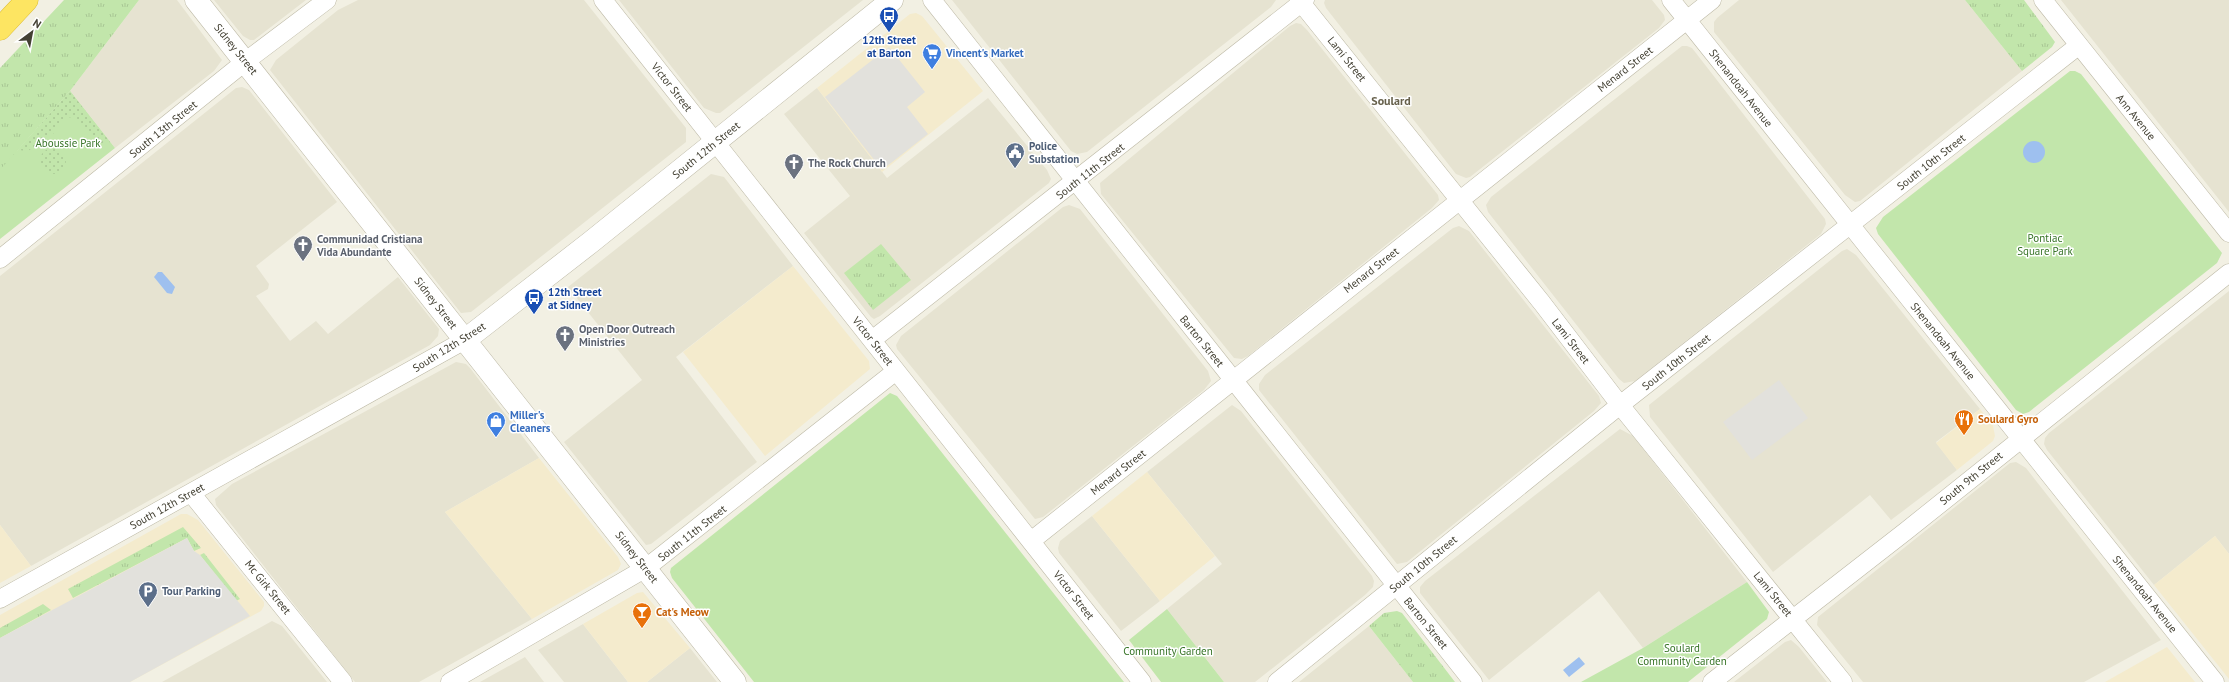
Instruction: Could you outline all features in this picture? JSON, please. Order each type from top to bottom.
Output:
[{"type":"highway","points":[[0,29],[27,0]]},
{"type":"street","name":"Sidney Street","points":[[196,0],[246,61],[735,682]]},
{"type":"street","name":"South 13th Street","points":[[0,259],[246,61],[327,0]]},
{"type":"street","name":"Victor Street","points":[[603,0],[1142,682]]},
{"type":"street","name":"South 12th Street","points":[[0,599],[466,340],[591,242],[892,0]]},
{"type":"street","name":"Barton Street","points":[[932,0],[1473,682]]},
{"type":"street","name":"Shenandoah Avenue","points":[[1671,0],[2215,682]]},
{"type":"street","name":"Menard Street","points":[[1031,541],[1712,0]]},
{"type":"street","name":"Ann Avenue","points":[[2043,0],[2078,46],[2229,233]]},
{"type":"street","name":"South 11th Street","points":[[872,340],[1076,182],[1302,1]]},
{"type":"street","name":"Lami Street","points":[[1302,1],[1620,405],[1843,682]]},
{"type":"street","name":"South 10th Street","points":[[1277,682],[1620,405],[1851,226],[2078,46]]},
{"type":"street","name":"South 9th Street","points":[[1712,682],[2229,273]]},
{"type":"street","name":"South 11th Street","points":[[450,682],[646,568],[896,371]]},
{"type":"street","name":"Mc Girk Street","points":[[191,493],[343,682]]},
{"type":"shaded area","points":[[139,0],[177,0],[222,60],[214,71],[115,148],[70,91]]},
{"type":"shaded area","points":[[214,0],[306,0],[254,40],[250,40],[243,36]]},
{"type":"shaded area","points":[[358,0],[584,0],[686,128],[686,142],[471,312],[461,313],[270,70],[276,60],[338,10]]},
{"type":"shaded area","points":[[619,0],[863,0],[720,113],[716,113],[704,108]]},
{"type":"shaded area","points":[[952,0],[1276,0],[1271,7],[1087,152],[1077,154],[1071,151]]},
{"type":"shaded area","points":[[1325,0],[1652,0],[1664,15],[1665,20],[1659,28],[1470,177],[1466,178],[1456,174],[1326,8],[1324,3]]},
{"type":"shaded area","points":[[1739,0],[1965,0],[2022,71],[1860,201],[1855,202],[1845,195],[1714,32],[1714,22],[1717,18]]},
{"type":"shaded area","points":[[2061,0],[2229,0],[2229,212]]},
{"type":"shaded area","points":[[916,13],[922,16],[983,91],[882,172],[817,88],[910,14]]},
{"type":"shaded area","points":[[1296,23],[1301,24],[1307,30],[1438,195],[1439,200],[1432,208],[1248,356],[1242,359],[1234,358],[1101,194],[1100,183],[1290,26]]},
{"type":"shaded area","points":[[1682,46],[1692,48],[1825,219],[1826,224],[1821,234],[1635,381],[1624,383],[1619,379],[1488,212],[1486,205],[1491,197]]},
{"type":"shaded area","points":[[889,47],[925,92],[907,107],[928,134],[882,170],[825,97]]},
{"type":"shaded area","points":[[242,87],[249,90],[337,202],[256,266],[269,284],[268,289],[256,296],[290,341],[316,321],[328,334],[398,277],[439,329],[438,336],[430,345],[31,566],[0,525],[0,276],[236,88]]},
{"type":"shaded area","points":[[817,88],[887,178],[988,98],[1047,170],[1051,179],[1049,183],[880,316],[874,319],[804,233],[850,196],[784,114]]},
{"type":"shaded area","points":[[711,174],[724,177],[793,266],[676,357],[757,462],[651,544],[646,545],[564,442],[642,380],[568,287]]},
{"type":"shaded area","points":[[1069,205],[1080,209],[1208,371],[1211,381],[1204,390],[1043,517],[1035,519],[897,349],[896,345],[901,336],[1063,207]]},
{"type":"shaded area","points":[[1459,226],[1469,231],[1599,396],[1601,403],[1594,411],[1407,562],[1397,564],[1259,390],[1259,384],[1265,375],[1453,228]]},
{"type":"shaded area","points":[[1847,249],[1856,255],[1980,409],[1936,442],[1957,470],[1891,520],[1870,495],[1773,572],[1650,417],[1649,405],[1842,251]]},
{"type":"shaded area","points":[[793,266],[869,361],[870,369],[765,456],[683,352]]},
{"type":"shaded area","points":[[2229,291],[2229,554],[2215,536],[2154,585],[2047,450],[2044,444],[2045,438],[2049,433]]},
{"type":"shaded area","points":[[456,362],[466,364],[470,368],[539,458],[445,512],[532,619],[419,682],[355,682],[216,505],[215,499],[232,484]]},
{"type":"shaded area","points":[[1779,380],[1808,418],[1752,460],[1723,422]]},
{"type":"shaded area","points":[[1232,405],[1241,411],[1372,576],[1374,581],[1373,587],[1365,595],[1255,682],[1224,682],[1167,609],[1222,564],[1147,472]]},
{"type":"shaded area","points":[[1980,409],[1993,426],[1995,436],[1993,441],[1957,470],[1936,443]]},
{"type":"shaded area","points":[[1620,429],[1633,436],[1747,582],[1643,648],[1599,591],[1489,680],[1420,593],[1420,587],[1425,581]]},
{"type":"shaded area","points":[[539,458],[618,557],[621,564],[618,570],[532,619],[445,512]]},
{"type":"shaded area","points":[[2016,462],[2026,468],[2161,640],[2084,682],[1863,682],[1817,625],[1818,617],[2010,463]]},
{"type":"shaded area","points":[[1147,472],[1215,556],[1160,601],[1092,516]]},
{"type":"shaded area","name":"Tour Parking","points":[[181,514],[187,514],[198,520],[264,602],[264,606],[261,611],[130,682],[0,682],[0,615]]},
{"type":"shaded area","points":[[1092,516],[1160,601],[1121,631],[1059,553],[1058,548],[1060,541]]},
{"type":"shaded area","points":[[0,525],[31,566],[0,583]]},
{"type":"shaded area","points":[[2215,536],[2229,554],[2229,679],[2154,585]]},
{"type":"shaded area","name":"Tour Parking","points":[[187,538],[194,551],[200,555],[250,616],[130,682],[0,682],[0,638]]},
{"type":"shaded area","points":[[643,592],[690,648],[647,682],[628,682],[583,624],[637,593]]},
{"type":"shaded area","points":[[272,621],[282,626],[327,682],[162,682]]},
{"type":"shaded area","points":[[583,624],[628,682],[564,682],[538,650]]},
{"type":"shaded area","points":[[1369,626],[1413,682],[1299,682]]},
{"type":"shaded area","points":[[1791,640],[1799,647],[1827,682],[1734,682],[1785,642]]},
{"type":"shaded area","points":[[2167,647],[2195,682],[2105,682]]},
{"type":"shaded area","points":[[690,648],[717,682],[647,682]]},
{"type":"shaded area","points":[[525,657],[544,682],[480,682]]},
{"type":"green space","points":[[64,0],[139,0],[70,91],[18,150],[0,182],[0,68]]},
{"type":"green space","points":[[1965,0],[2024,0],[2055,42],[2052,47],[2022,71]]},
{"type":"green space","name":"Pontiac Square Park","points":[[2070,71],[2075,71],[2081,74],[2222,253],[2217,263],[2029,412],[2023,414],[2016,410],[1878,234],[1876,228],[1883,217]]},
{"type":"green space","name":"Aboussie Park","points":[[70,91],[115,148],[0,239],[0,170]]},
{"type":"green space","points":[[70,91],[110,142],[104,145],[73,117],[65,118],[54,133],[28,151],[18,150]]},
{"type":"green space","points":[[53,148],[62,152],[66,161],[62,170],[53,174],[44,170],[40,161],[44,152]]},
{"type":"green space","points":[[881,244],[911,280],[873,310],[844,273]]},
{"type":"green space","points":[[890,393],[897,396],[1124,682],[754,682],[672,578],[670,572],[671,568]]},
{"type":"green space","points":[[183,527],[201,548],[194,551],[187,538],[73,598],[68,589]]},
{"type":"green space","points":[[204,553],[240,599],[236,601],[200,555]]},
{"type":"green space","name":"Soulard Community Garden","points":[[1747,582],[1769,612],[1767,619],[1688,682],[1581,682],[1643,648]]},
{"type":"green space","points":[[43,604],[51,610],[0,638],[0,628]]},
{"type":"green space","name":"Community Garden","points":[[1167,609],[1224,682],[1161,682],[1129,640]]},
{"type":"green space","points":[[1397,611],[1402,613],[1455,682],[1413,682],[1369,626],[1384,613]]},
{"type":"water","points":[[2034,141],[2038,142],[2044,148],[2044,156],[2038,162],[2034,163],[2030,162],[2024,156],[2023,152],[2024,148],[2030,142]]},
{"type":"water","points":[[158,272],[162,272],[175,287],[172,294],[167,293],[154,277]]},
{"type":"water","points":[[1579,657],[1585,664],[1569,677],[1563,670]]},
{"type":"place","name":"12th Street at Barton","points":[[889,33]]},
{"type":"place","name":"Vincent's Market","points":[[932,70]]},
{"type":"place","name":"Police Substation","points":[[1015,169]]},
{"type":"place","name":"The Rock Church","points":[[794,180]]},
{"type":"place","name":"Communidad Cristiana Vida Abundante","points":[[303,262]]},
{"type":"place","name":"12th Street at Sidney","points":[[534,315]]},
{"type":"place","name":"Open Door Outreach Ministries","points":[[565,352]]},
{"type":"place","name":"Soulard Gyro","points":[[1964,436]]},
{"type":"place","name":"Miller's Cleaners","points":[[496,438]]},
{"type":"place","name":"Tour Parking","points":[[148,608]]},
{"type":"place","name":"Cat's Meow","points":[[642,629]]},
{"type":"district","name":"Soulard","points":[[1391,101]]}]
